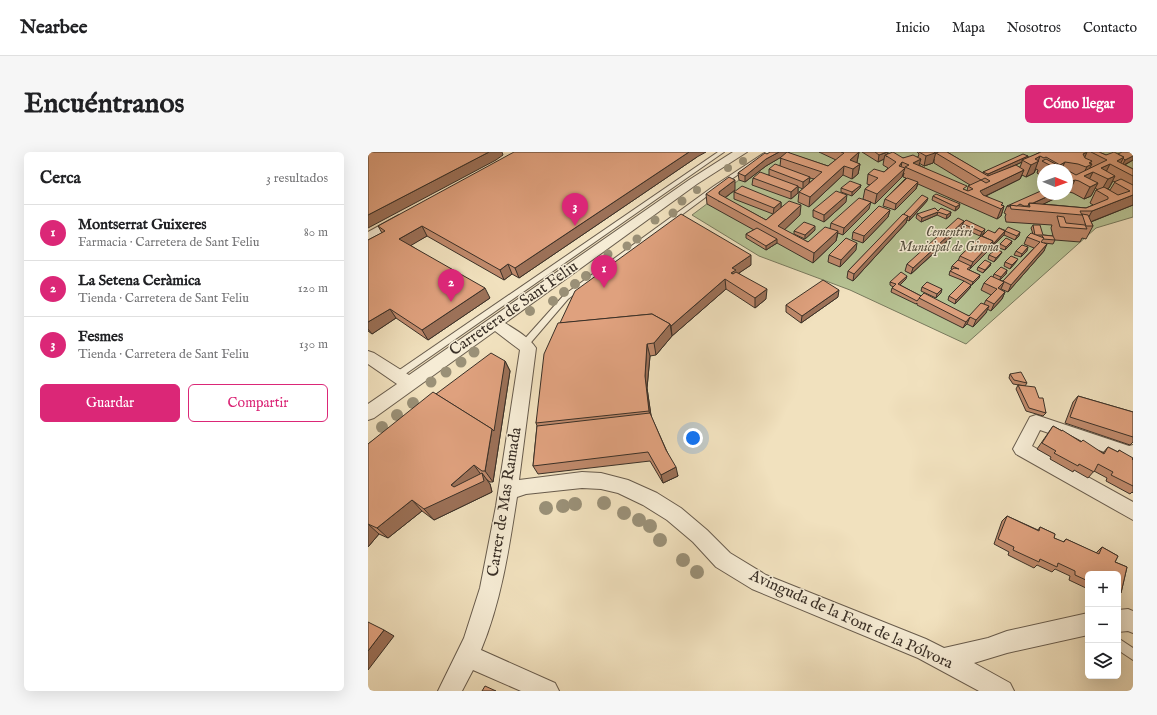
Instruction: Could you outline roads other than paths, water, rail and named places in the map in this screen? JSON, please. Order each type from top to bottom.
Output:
[{"type":"street","name":"Carretera de Sant Feliu","points":[[368,413],[403,379],[494,323],[693,182],[726,160],[742,152]]},
{"type":"street","points":[[368,237],[411,213]]},
{"type":"street","points":[[494,323],[514,336],[524,345]]},
{"type":"street","name":"Carrer de Mas Ramada","points":[[450,691],[468,656],[483,617],[495,573],[528,348],[524,345]]},
{"type":"street","points":[[368,357],[403,379]]},
{"type":"street","points":[[1133,452],[1131,454],[1036,422],[1022,448],[1133,512]]},
{"type":"street","name":"Avinguda de la Font de la Pólvora","points":[[508,491],[526,486],[582,480],[601,481],[620,486],[650,499],[674,514],[700,536],[723,560],[759,582],[926,650],[1002,691]]},
{"type":"street","points":[[1121,621],[1128,620],[1133,622]]},
{"type":"street","points":[[944,659],[988,649],[1007,642],[1085,625]]},
{"type":"street","points":[[468,656],[546,691]]},
{"type":"lane","points":[[403,379],[671,185],[721,152]]},
{"type":"lane","points":[[524,345],[566,297],[716,187],[769,152]]},
{"type":"lane","points":[[1121,645],[1133,655]]},
{"type":"place","name":"Fesmes","points":[[575,226]]},
{"type":"place","name":"Montserrat Guixeres","points":[[604,288]]},
{"type":"place","name":"La Setena Ceràmica","points":[[451,302]]},
{"type":"park label","name":"Cementiri Municipal de Girona","points":[[949,240]]}]
